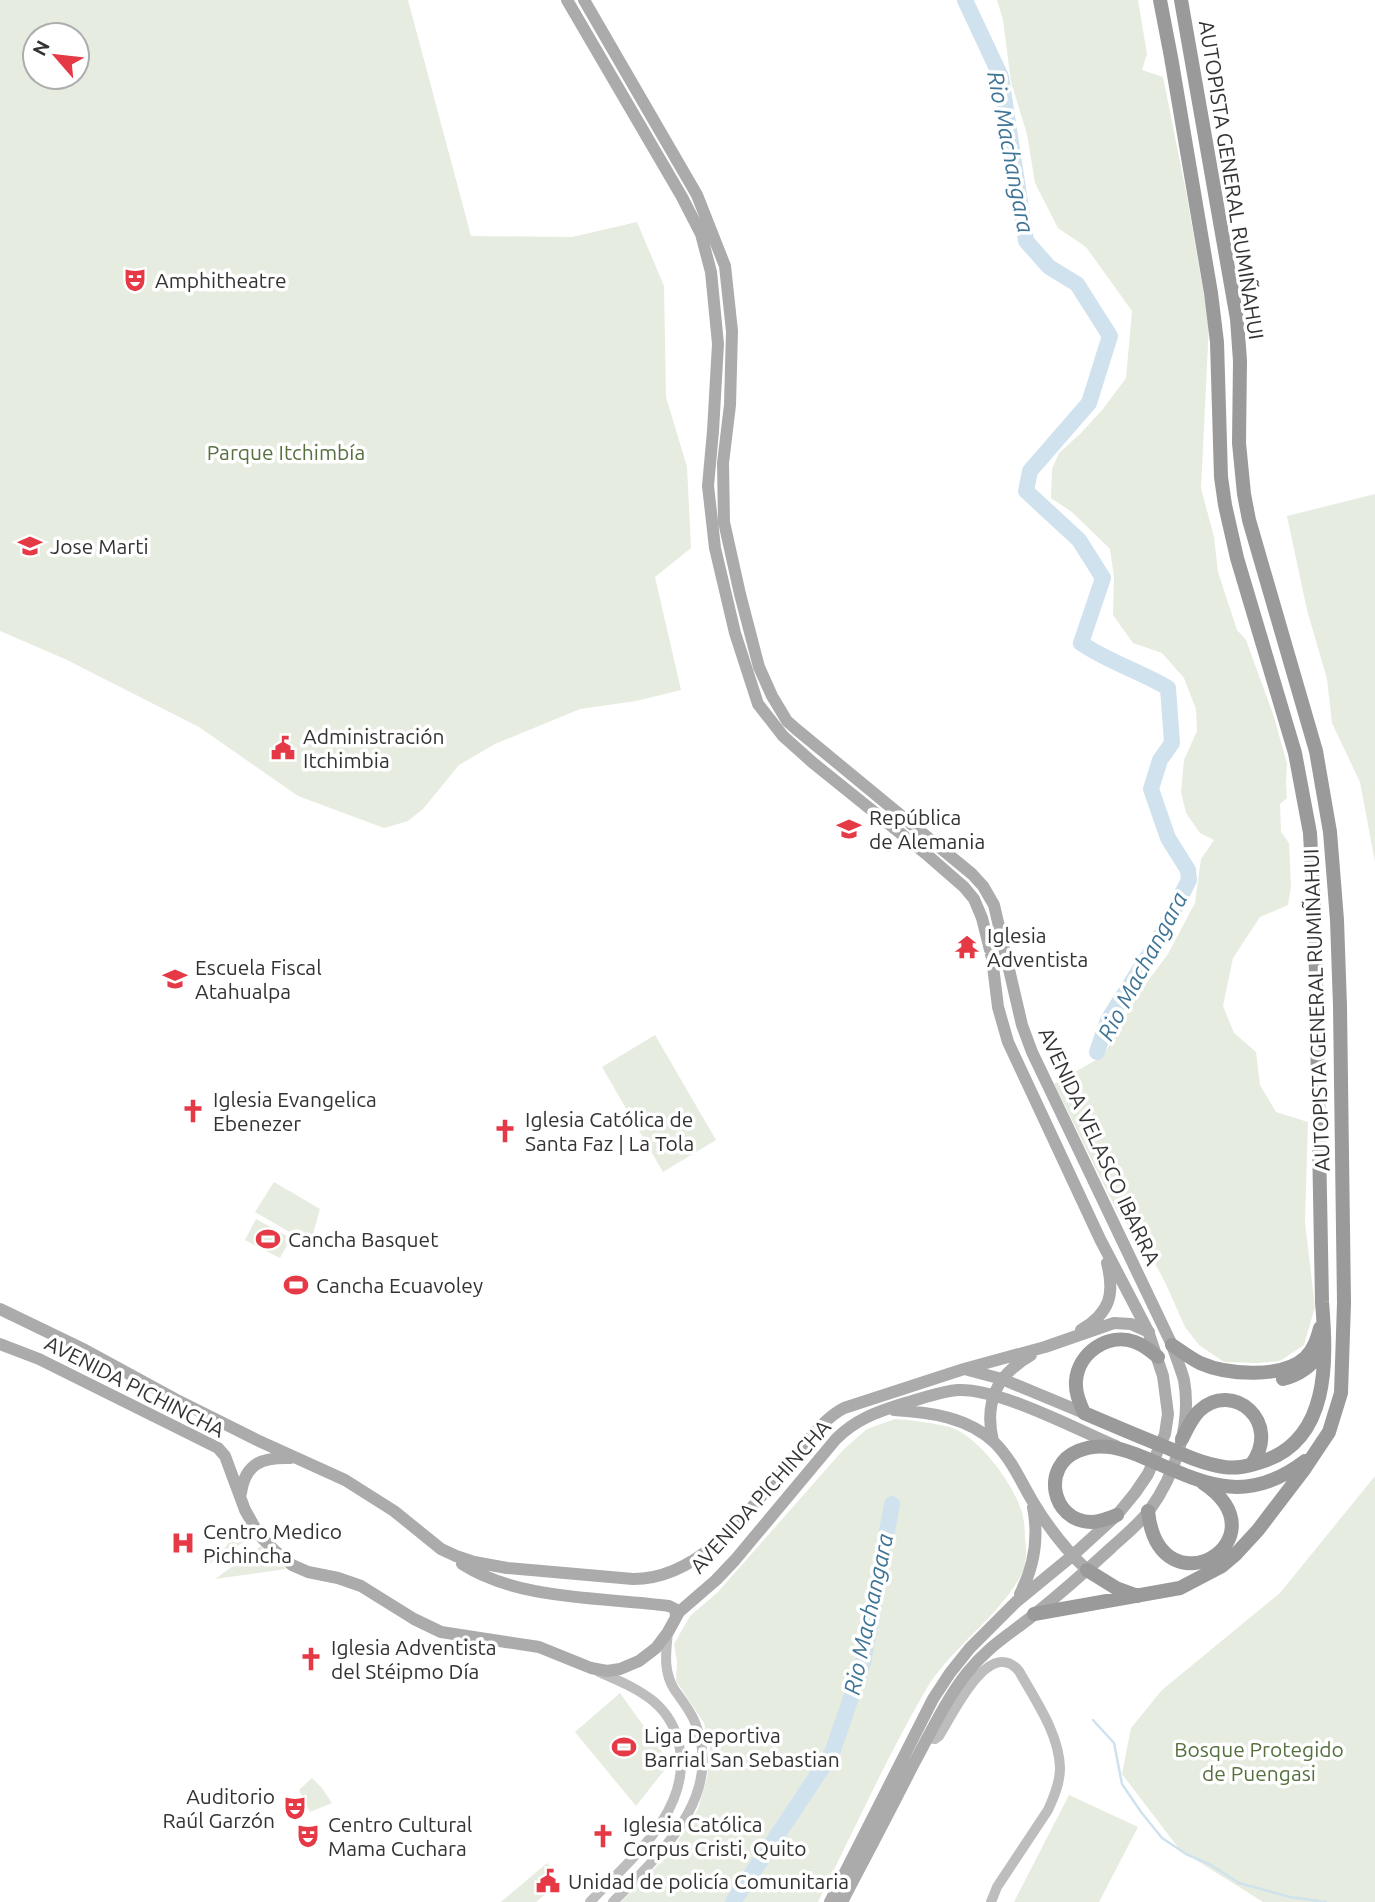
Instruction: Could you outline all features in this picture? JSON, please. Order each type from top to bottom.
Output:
[{"type":"highway","name":"AUTOPISTA GENERAL RUMIÑAHUI","points":[[1160,0],[1211,293],[1217,342],[1221,477],[1225,505],[1237,558],[1295,753],[1310,833],[1315,925],[1325,1343],[1320,1395],[1308,1426],[1286,1450],[1251,1465]]},
{"type":"highway","name":"AUTOPISTA GENERAL RUMIÑAHUI","points":[[1181,0],[1237,320],[1240,361],[1239,443],[1244,494],[1254,538],[1316,751],[1330,832],[1340,1006],[1344,1338],[1341,1393],[1335,1416],[1322,1444]]},
{"type":"highway","points":[[1213,1367],[1260,1372],[1288,1368],[1296,1364],[1313,1348],[1320,1328],[1322,1302]]},
{"type":"highway","points":[[1158,1357],[1135,1342],[1107,1342],[1092,1349],[1084,1358],[1078,1370],[1076,1391],[1084,1413],[1198,1460],[1227,1468],[1251,1465],[1262,1445],[1259,1422],[1253,1413],[1245,1405],[1223,1400],[1202,1408],[1182,1439]]},
{"type":"highway","points":[[1172,1345],[1192,1358],[1242,1377],[1282,1379],[1307,1369],[1325,1343]]},
{"type":"highway","points":[[1034,1615],[1180,1588],[1222,1566],[1266,1520],[1322,1444]]},
{"type":"highway","name":"AVENIDA PICHINCHA","points":[[1119,1448],[1197,1481],[1252,1487],[1270,1483],[1287,1474],[1322,1444]]},
{"type":"highway","points":[[1117,1515],[1092,1522],[1070,1515],[1057,1499],[1055,1480],[1062,1463],[1077,1451],[1099,1447],[1119,1448]]},
{"type":"highway","points":[[1148,1511],[1150,1528],[1163,1550],[1180,1562],[1195,1564],[1208,1561],[1220,1553],[1226,1544],[1232,1521],[1227,1505],[1214,1491],[1197,1481]]},
{"type":"highway","points":[[1087,1570],[1116,1588],[1140,1596]]},
{"type":"main road","name":"AVENIDA VELASCO IBARRA","points":[[567,0],[701,234],[711,272],[718,344],[708,486],[715,548],[735,633],[758,704],[792,744],[925,853],[964,887],[974,900],[982,918],[992,958],[998,1007],[1008,1042],[1100,1239],[1148,1331],[1158,1357],[1167,1405],[1165,1434],[1148,1474],[1117,1515],[1016,1602],[970,1648],[950,1673],[933,1699],[830,1902]]},
{"type":"main road","name":"AVENIDA VELASCO IBARRA","points":[[584,0],[697,195],[725,266],[732,331],[723,463],[724,522],[759,667],[772,696],[796,729],[972,874],[983,886],[994,905],[1022,1025],[1032,1052],[1172,1345],[1184,1379],[1182,1439],[1165,1485],[1148,1511],[1087,1570],[979,1658],[952,1693],[842,1902]]},
{"type":"main road","points":[[713,431],[727,429]]},
{"type":"main road","points":[[993,1441],[990,1418],[993,1396],[1002,1379],[1018,1362],[1083,1329],[1103,1312],[1111,1291],[1111,1280],[1100,1239]]},
{"type":"main road","name":"AVENIDA PICHINCHA","points":[[0,1309],[294,1458],[345,1480],[394,1511],[441,1549],[474,1562],[507,1568],[633,1579],[665,1574],[692,1562],[720,1540],[813,1434],[838,1411],[964,1369],[1045,1347]]},
{"type":"main road","points":[[1045,1347],[1114,1323],[1131,1324],[1172,1345]]},
{"type":"main road","name":"AVENIDA PICHINCHA","points":[[0,1344],[39,1359],[218,1448],[225,1456],[248,1515],[263,1540],[284,1559],[299,1568],[361,1586],[414,1619],[441,1632],[539,1647],[597,1671],[614,1670],[639,1661],[652,1652],[688,1602],[736,1560],[836,1439],[859,1421],[883,1410],[943,1392],[972,1391],[1034,1411],[1119,1448]]},
{"type":"main road","points":[[964,1369],[1002,1379],[1084,1413]]},
{"type":"main road","points":[[883,1410],[934,1413],[971,1427],[993,1441],[1012,1465],[1053,1532],[1087,1570]]},
{"type":"main road","points":[[240,1496],[245,1476],[255,1464],[269,1459],[294,1458]]},
{"type":"main road","points":[[1016,1602],[1026,1583],[1036,1542],[1032,1500]]},
{"type":"main road","points":[[441,1549],[473,1571],[507,1584],[555,1594],[669,1606],[675,1609],[676,1616]]},
{"type":"main road","points":[[613,1902],[674,1836],[694,1802],[701,1780],[703,1765],[700,1735],[667,1672],[668,1632]]},
{"type":"main road","points":[[927,1738],[935,1740],[939,1736],[970,1686],[984,1669],[1003,1661],[1013,1663],[1019,1671],[1056,1744],[1060,1768],[1054,1797],[997,1887],[991,1902]]},
{"type":"main road","points":[[590,1902],[650,1838],[664,1817],[679,1787],[681,1764],[676,1732],[661,1708],[636,1689],[597,1671]]},
{"type":"green space","name":"Parque Itchimbía","points":[[0,0],[408,0],[471,236],[572,237],[637,222],[664,286],[666,397],[687,467],[691,548],[655,577],[681,690],[636,701],[580,709],[495,744],[459,765],[423,809],[408,821],[384,828],[298,796],[199,727],[65,659],[0,631]]},
{"type":"green space","points":[[997,0],[1138,0],[1147,54],[1142,70],[1163,77],[1209,325],[1201,488],[1214,537],[1218,572],[1237,630],[1246,640],[1274,717],[1287,764],[1287,798],[1280,804],[1281,832],[1289,843],[1291,887],[1288,905],[1260,917],[1233,958],[1223,1006],[1234,1033],[1256,1052],[1260,1085],[1276,1112],[1308,1122],[1305,1222],[1315,1307],[1304,1345],[1280,1361],[1224,1362],[1199,1345],[1185,1327],[1144,1243],[1119,1215],[1054,1084],[1103,1056],[1141,990],[1168,954],[1195,903],[1201,859],[1214,840],[1200,833],[1186,813],[1181,792],[1184,760],[1197,731],[1196,709],[1184,678],[1162,653],[1133,643],[1113,615],[1114,577],[1110,549],[1072,512],[1051,498],[1052,469],[1059,453],[1103,409],[1126,378],[1132,311],[1086,247],[1058,228],[1035,183],[1027,134],[1011,82],[1003,20]]},
{"type":"green space","points":[[1375,494],[1375,862],[1360,782],[1332,723],[1327,679],[1307,610],[1287,516]]},
{"type":"green space","points":[[655,1035],[716,1140],[663,1172],[602,1067]]},
{"type":"green space","points":[[274,1182],[320,1209],[313,1234],[300,1238],[255,1212]]},
{"type":"green space","name":"Cancha Basquet","points":[[256,1219],[291,1238],[280,1258],[245,1240]]},
{"type":"green space","points":[[895,1419],[936,1424],[957,1430],[977,1444],[996,1465],[1012,1489],[1023,1515],[1026,1554],[1024,1569],[1019,1579],[997,1609],[945,1663],[924,1693],[818,1902],[621,1902],[671,1852],[698,1809],[707,1778],[710,1747],[704,1723],[676,1681],[674,1644],[690,1616],[717,1593],[844,1449],[867,1429]]},
{"type":"green space","name":"Bosque Protegido de Puengasi","points":[[1375,1476],[1375,1902],[1263,1902],[1180,1850],[1122,1774],[1131,1728],[1162,1690],[1280,1593]]},
{"type":"green space","points":[[241,1522],[252,1536],[210,1563],[232,1539]]},
{"type":"green space","points":[[261,1546],[286,1569],[215,1579]]},
{"type":"green space","name":"Liga Deportiva Barrial San Sebastian","points":[[620,1693],[670,1763],[636,1806],[575,1732]]},
{"type":"green space","points":[[312,1778],[332,1803],[310,1812],[299,1790]]},
{"type":"green space","points":[[1069,1795],[1138,1827],[1099,1902],[1014,1902]]},
{"type":"green space","points":[[547,1863],[553,1870],[539,1882],[547,1890],[558,1880],[560,1882],[536,1902],[501,1902]]},
{"type":"waterway","name":"Rio Machangara","points":[[965,0],[1001,77],[1026,241],[1049,267],[1077,284],[1110,336],[1089,403],[1030,471],[1026,491],[1079,540],[1103,578],[1081,643],[1168,688],[1172,743],[1160,760],[1151,789],[1168,838],[1188,870],[1189,880],[1159,939],[1108,1020],[1097,1052]]},
{"type":"waterway","name":"Rio Machangara","points":[[733,1902],[832,1753],[863,1663],[892,1504]]},
{"type":"waterway","points":[[1093,1720],[1114,1743],[1122,1784],[1162,1838],[1239,1883],[1290,1897],[1326,1902]]},
{"type":"place","name":"Amphitheatre","points":[[135,280]]},
{"type":"place","name":"Jose Marti","points":[[30,546]]},
{"type":"place","name":"Administración Itchimbia","points":[[283,748]]},
{"type":"place","name":"República de Alemania","points":[[849,829]]},
{"type":"place","name":"Iglesia Adventista","points":[[967,947]]},
{"type":"place","name":"Escuela Fiscal Atahualpa","points":[[175,979]]},
{"type":"place","name":"Iglesia Evangelica Ebenezer","points":[[193,1111]]},
{"type":"place","name":"Iglesia Católica de Santa Faz | La Tola","points":[[505,1131]]},
{"type":"place","name":"Cancha Basquet","points":[[268,1239]]},
{"type":"place","name":"Cancha Ecuavoley","points":[[296,1285]]},
{"type":"place","name":"Centro Medico Pichincha","points":[[183,1543]]},
{"type":"place","name":"Iglesia Adventista del Stéipmo Día","points":[[311,1659]]},
{"type":"place","name":"Liga Deportiva Barrial San Sebastian","points":[[624,1747]]},
{"type":"place","name":"Auditorio Raúl Garzón","points":[[295,1808]]},
{"type":"place","name":"Centro Cultural Mama Cuchara","points":[[308,1836]]},
{"type":"place","name":"Iglesia Católica Corpus Cristi, Quito","points":[[603,1836]]},
{"type":"place","name":"Unidad de policía Comunitaria","points":[[548,1881]]}]
